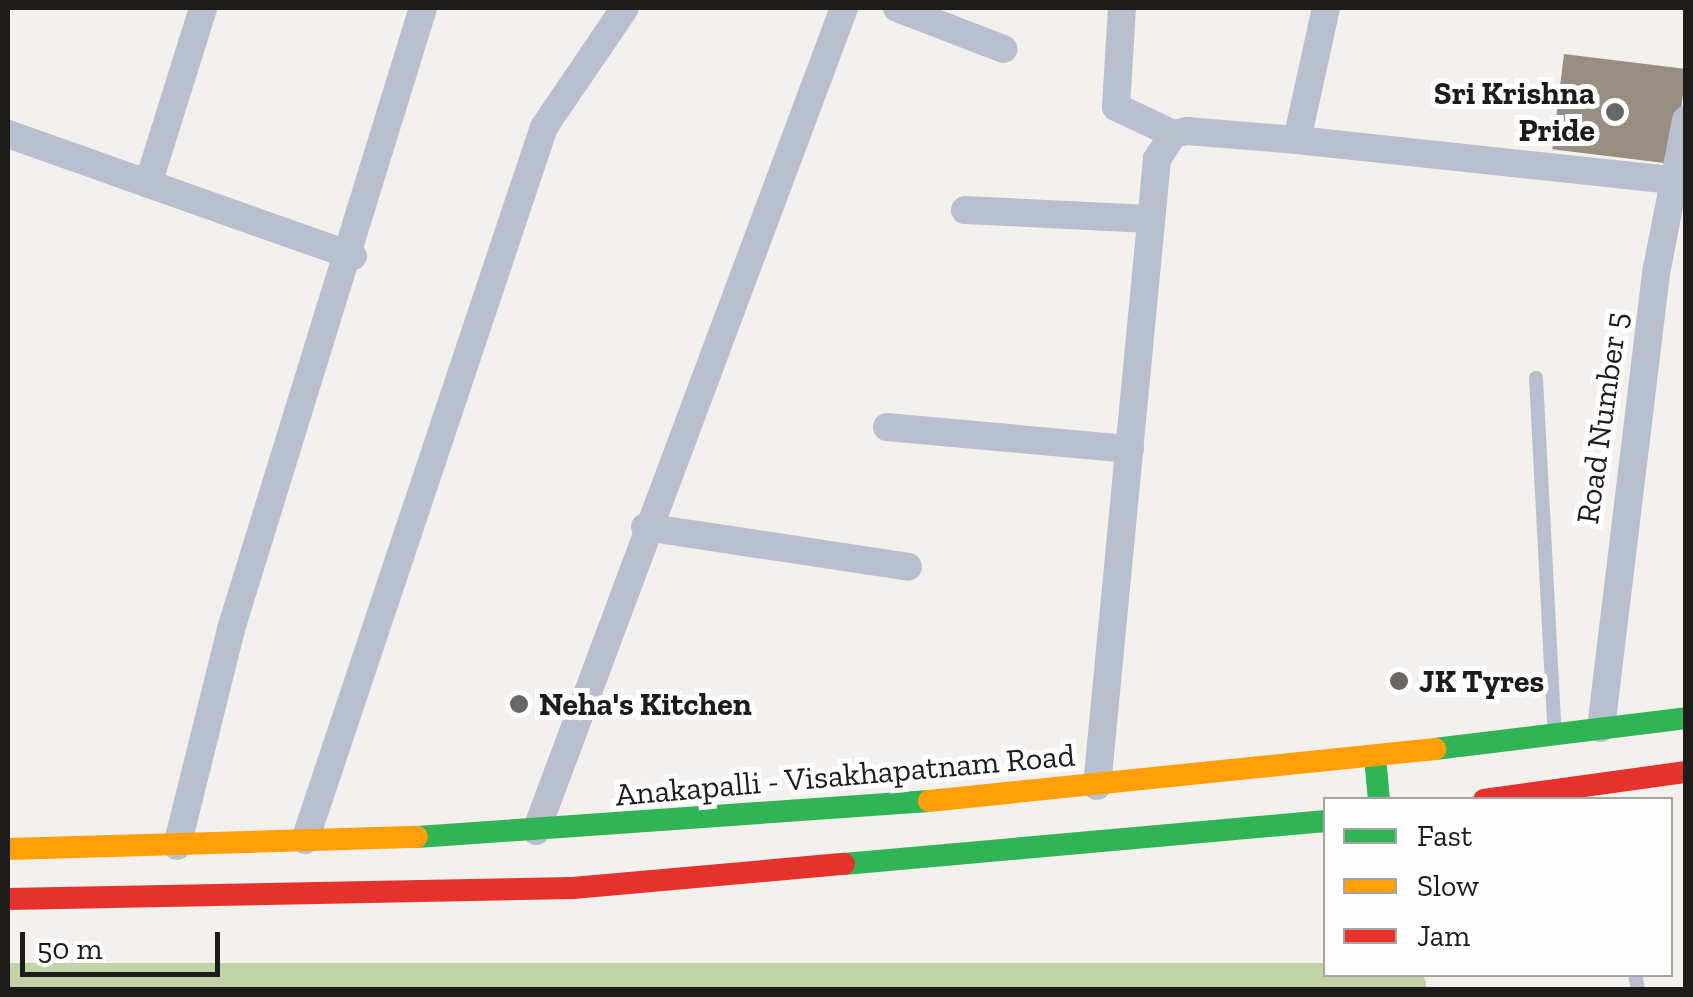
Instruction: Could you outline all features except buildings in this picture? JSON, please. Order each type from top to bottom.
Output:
[{"type":"main road","name":"Anakapalli - Visakhapatnam Road","points":[[8,849],[176,846],[536,830],[1097,786],[1375,757],[1686,718]]},
{"type":"main road","points":[[1375,757],[1379,797]]},
{"type":"main road","points":[[1523,797],[1589,792],[1686,772]]},
{"type":"main road","points":[[8,899],[572,888],[1323,821]]},
{"type":"street","points":[[148,184],[203,8]]},
{"type":"street","points":[[176,846],[230,629],[353,256],[423,8]]},
{"type":"street","points":[[304,840],[544,127],[625,8]]},
{"type":"street","points":[[536,830],[645,528],[844,8]]},
{"type":"street","points":[[897,8],[1003,48]]},
{"type":"street","points":[[1122,8],[1116,107],[1173,134],[1297,140],[1670,180]]},
{"type":"street","points":[[1297,140],[1326,8]]},
{"type":"street","name":"Road Number 5","points":[[1601,728],[1670,180],[1686,120]]},
{"type":"street","points":[[8,134],[353,256]]},
{"type":"street","points":[[1097,786],[1150,219],[1157,159],[1173,134]]},
{"type":"street","points":[[965,210],[1150,219]]},
{"type":"street","points":[[886,427],[1130,449]]},
{"type":"street","points":[[645,528],[908,567]]},
{"type":"lane","points":[[1536,378],[1554,734]]},
{"type":"green space","points":[[8,963],[1323,963],[1323,977],[1424,977],[1427,989],[8,990]]},
{"type":"traffic: fast","points":[[1435,749],[1686,718]]},
{"type":"traffic: fast","points":[[1375,757],[1379,797]]},
{"type":"traffic: fast","points":[[417,837],[929,801]]},
{"type":"traffic: fast","points":[[844,864],[1323,821]]},
{"type":"traffic: slow","points":[[929,801],[1435,749]]},
{"type":"traffic: slow","points":[[8,849],[417,837]]},
{"type":"traffic: jam","points":[[1506,797],[1686,772]]},
{"type":"traffic: jam","points":[[8,899],[573,888],[844,864]]},
{"type":"place","name":"Sri Krishna Pride","points":[[1615,112]]},
{"type":"place","name":"JK Tyres","points":[[1399,681]]},
{"type":"place","name":"Neha's Kitchen","points":[[519,704]]}]
